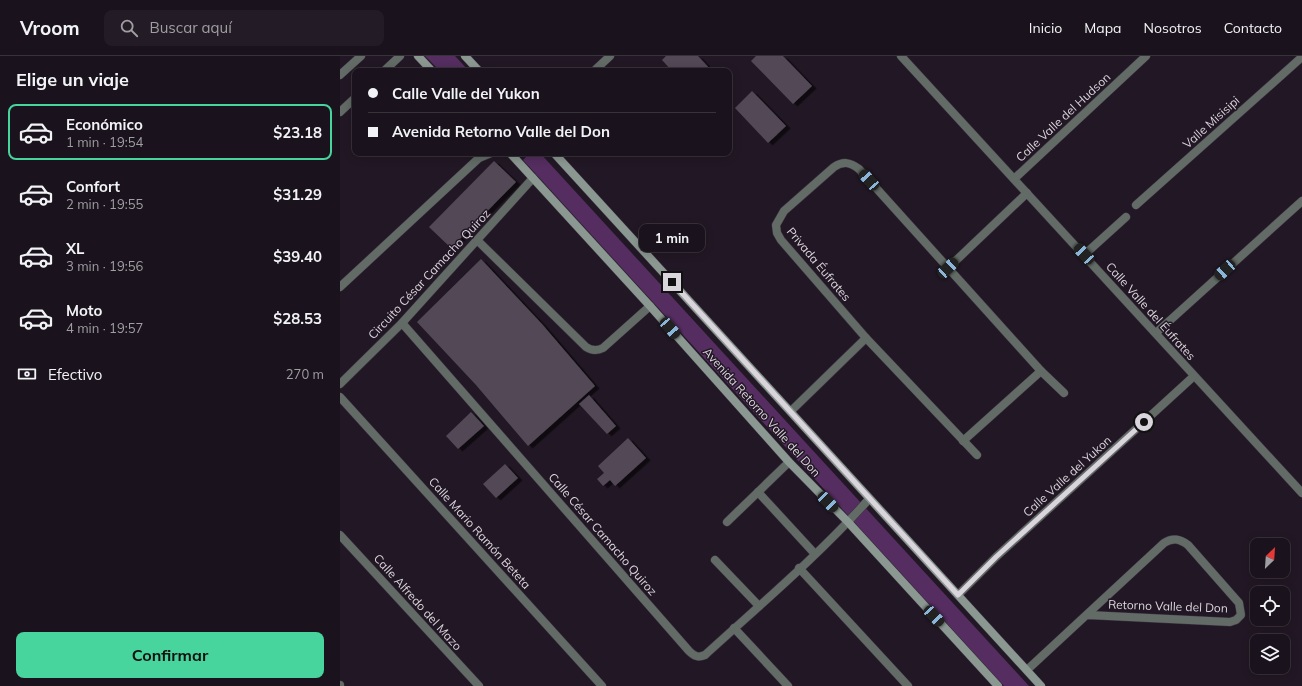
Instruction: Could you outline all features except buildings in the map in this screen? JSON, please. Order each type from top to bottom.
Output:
[{"type":"street","points":[[340,75],[361,56]]},
{"type":"street","points":[[387,68],[400,56]]},
{"type":"street","points":[[418,56],[429,68]]},
{"type":"street","points":[[465,56],[476,68]]},
{"type":"street","points":[[597,68],[610,56]]},
{"type":"street","name":"Calle Valle del Éufrates","points":[[901,56],[1302,493]]},
{"type":"street","name":"Calle Valle del Hudson","points":[[1014,178],[1146,56]]},
{"type":"street","name":"Valle Misisipi","points":[[1136,205],[1302,57]]},
{"type":"street","points":[[340,112],[352,101]]},
{"type":"street","points":[[340,287],[479,158],[484,156]]},
{"type":"street","name":"Avenida Retorno Valle del Don","points":[[513,156],[650,306],[789,462],[848,522],[998,686]]},
{"type":"street","name":"Avenida Retorno Valle del Don","points":[[557,156],[1041,686]]},
{"type":"street","name":"Privada Éufrates","points":[[977,456],[866,338],[781,240],[777,233],[776,225],[784,211],[834,167],[840,163],[846,163],[859,169],[1042,371],[1064,393]]},
{"type":"street","name":"Circuito César Camacho Quiroz","points":[[340,384],[402,323],[533,178]]},
{"type":"street","points":[[948,268],[1027,193]]},
{"type":"street","points":[[1156,333],[1302,201]]},
{"type":"street","points":[[1084,254],[1126,217]]},
{"type":"street","points":[[477,240],[590,350],[599,350],[603,348],[650,306]]},
{"type":"street","name":"Calle César Camacho Quiroz","points":[[402,323],[689,651],[697,657],[702,657],[759,606],[848,522],[869,499]]},
{"type":"street","points":[[791,411],[866,338]]},
{"type":"street","points":[[963,441],[1042,371]]},
{"type":"street","name":"Calle Valle del Yukon","points":[[958,595],[996,557],[1194,376]]},
{"type":"street","name":"Calle Mario Ramón Beteta","points":[[340,397],[602,686]]},
{"type":"street","points":[[727,522],[789,462]]},
{"type":"street","points":[[1296,486],[1302,480]]},
{"type":"street","points":[[758,492],[815,554]]},
{"type":"street","name":"Calle Alfredo del Mazo","points":[[340,535],[478,686]]},
{"type":"street","name":"Retorno Valle del Don","points":[[1027,670],[1169,539],[1182,540],[1188,544],[1239,603],[1240,609],[1240,615],[1236,620],[1230,622],[1088,615]]},
{"type":"street","points":[[715,560],[759,606]]},
{"type":"street","points":[[800,568],[908,686]]},
{"type":"street","points":[[734,628],[788,686]]},
{"type":"shaded area","points":[[425,56],[455,56],[466,68],[437,68]]},
{"type":"shaded area","points":[[527,156],[543,156],[1029,686],[1004,686],[523,160]]},
{"type":"route","points":[[672,282],[958,595],[996,557],[1144,422]]}]
